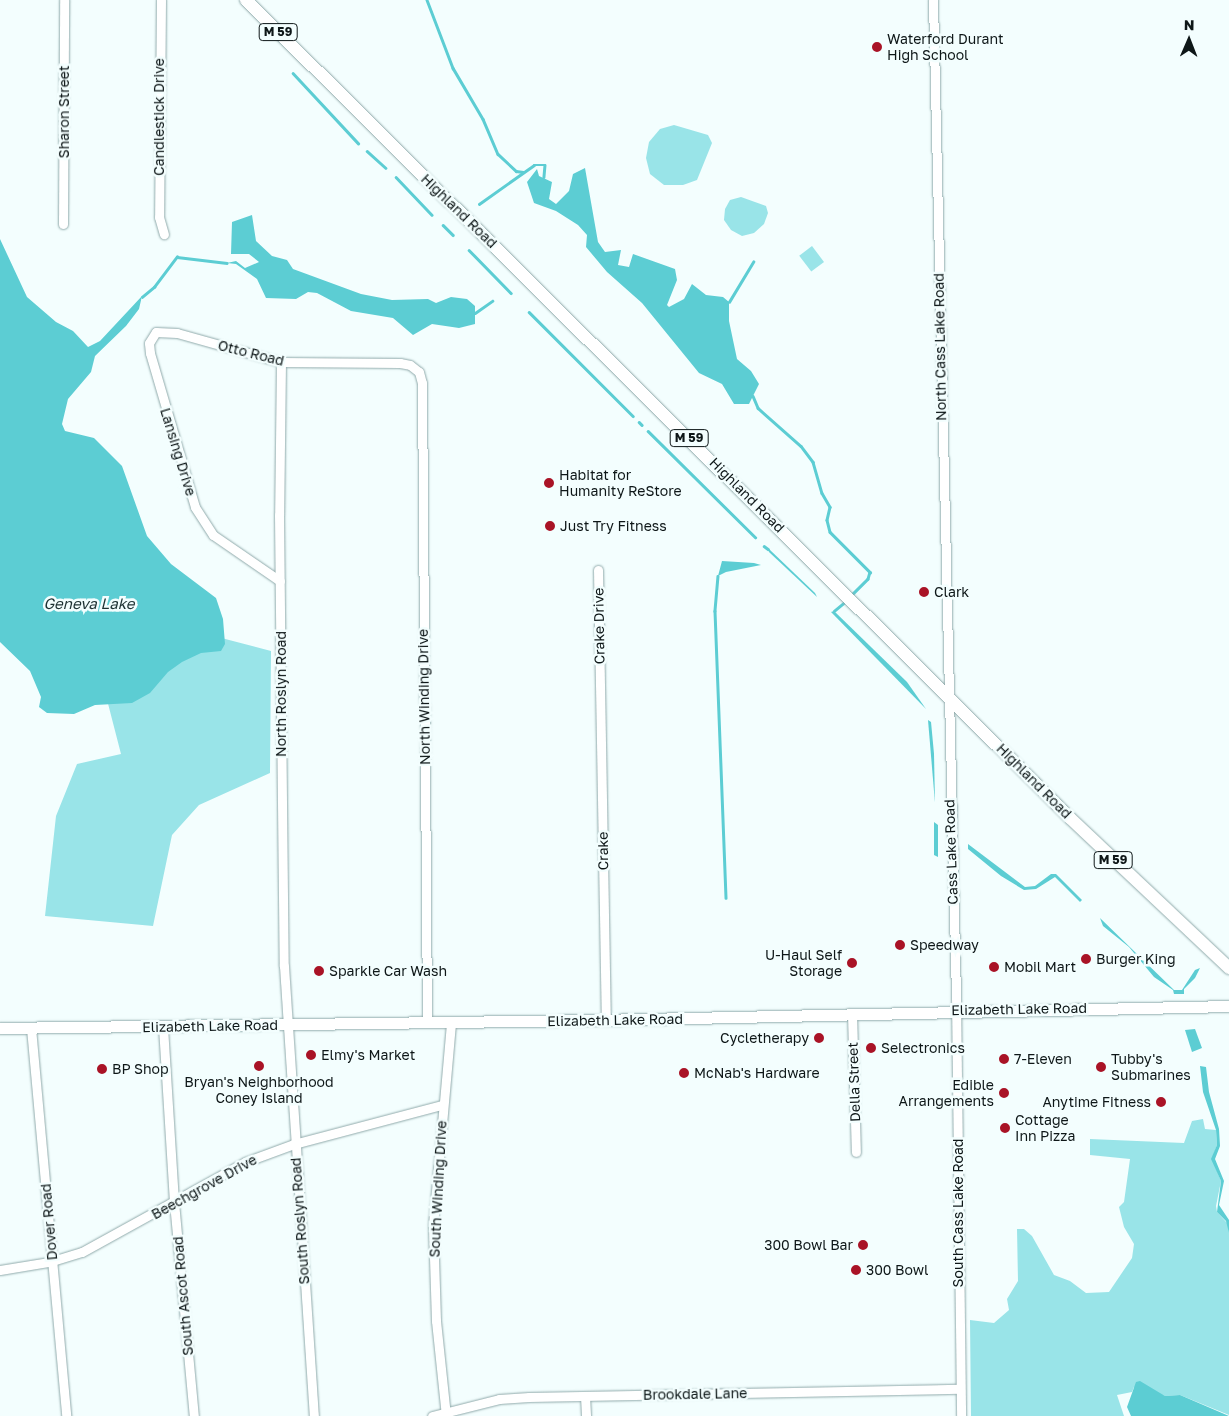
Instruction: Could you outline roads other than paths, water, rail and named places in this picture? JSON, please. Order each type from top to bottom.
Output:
[{"type":"highway","name":"Highland Road","points":[[246,0],[948,694],[1133,880],[1227,962]]},
{"type":"main road","name":"Elizabeth Lake Road","points":[[0,1028],[451,1023],[956,1010],[1229,1006]]},
{"type":"street","name":"Sharon Street","points":[[63,224],[64,0]]},
{"type":"street","name":"Candlestick Drive","points":[[161,0],[158,217],[164,234]]},
{"type":"street","name":"North Cass Lake Road","points":[[933,0],[948,694]]},
{"type":"street","name":"Otto Road","points":[[149,343],[152,335],[164,331],[281,362],[400,363],[410,365],[419,372]]},
{"type":"street","name":"Lansing Drive","points":[[149,343],[169,423],[195,507],[213,535],[280,581]]},
{"type":"street","name":"North Roslyn Road","points":[[281,362],[280,581],[287,1025]]},
{"type":"street","name":"North Winding Drive","points":[[419,372],[422,383],[428,1023]]},
{"type":"street","name":"Crake Drive","points":[[598,570],[600,682]]},
{"type":"street","name":"Crake","points":[[600,682],[606,1020]]},
{"type":"street","name":"Cass Lake Road","points":[[948,694],[956,1010]]},
{"type":"street","name":"South Cass Lake Road","points":[[956,1010],[961,1416]]},
{"type":"street","name":"Della Street","points":[[852,1013],[856,1152]]},
{"type":"street","name":"South Winding Drive","points":[[446,1414],[436,1321],[433,1225],[442,1105],[451,1023]]},
{"type":"street","name":"South Roslyn Road","points":[[287,1025],[314,1416]]},
{"type":"street","name":"South Ascot Road","points":[[163,1027],[174,1202],[194,1416]]},
{"type":"street","name":"Dover Road","points":[[31,1028],[66,1416]]},
{"type":"street","name":"Beechgrove Drive","points":[[0,1270],[53,1261],[117,1236],[244,1162],[294,1144],[442,1105]]},
{"type":"street","name":"Brookdale Lane","points":[[432,1416],[446,1414],[499,1399],[960,1389]]},
{"type":"street","points":[[585,1396],[586,1416]]},
{"type":"water","points":[[585,168],[598,242],[605,252],[621,250],[618,265],[629,267],[633,254],[675,269],[677,280],[667,305],[669,307],[684,299],[692,284],[706,295],[723,297],[729,302],[729,321],[737,359],[751,371],[759,384],[749,404],[734,404],[722,384],[699,373],[642,303],[607,272],[586,247],[587,235],[578,225],[556,211],[534,203],[527,182],[537,169],[539,176],[552,182],[549,199],[556,204],[569,191],[573,174]]},
{"type":"water","points":[[252,215],[256,241],[272,256],[287,260],[293,269],[361,294],[392,300],[428,299],[436,303],[451,297],[467,299],[475,306],[475,324],[459,328],[432,324],[413,335],[393,318],[351,311],[317,293],[308,292],[296,299],[266,298],[257,279],[236,264],[227,263],[236,261],[245,268],[259,262],[249,254],[231,254],[232,222]]},
{"type":"water","name":"Geneva Lake","points":[[0,239],[27,297],[56,322],[73,331],[88,347],[100,341],[142,296],[139,309],[126,326],[95,356],[91,372],[68,399],[62,424],[65,431],[94,438],[122,466],[147,536],[171,564],[216,598],[223,619],[225,644],[221,651],[201,653],[182,662],[168,672],[150,693],[132,703],[95,705],[74,714],[47,713],[39,707],[41,697],[30,671],[0,642]]},
{"type":"water","points":[[769,549],[815,593],[817,597],[769,552]]},
{"type":"water","points":[[722,561],[761,565],[726,572],[718,576]]},
{"type":"water","points":[[834,611],[907,682],[926,709],[831,612]]},
{"type":"water","points":[[928,720],[931,722],[934,754],[935,803]]},
{"type":"water","points":[[934,822],[938,825],[938,857],[934,855]]},
{"type":"water","points":[[968,844],[1025,887],[1035,886],[1051,874],[1056,874],[1082,900],[1080,902],[1055,877],[1036,889],[1024,890],[1001,876],[968,849]]},
{"type":"water","points":[[1100,918],[1174,990],[1182,990],[1195,970],[1200,968],[1195,978],[1184,989],[1184,994],[1174,994],[1173,990],[1154,977],[1129,947],[1103,926]]},
{"type":"water","points":[[1195,1029],[1202,1048],[1192,1052],[1185,1030]]},
{"type":"water","points":[[1200,1066],[1206,1067],[1209,1092],[1219,1129],[1220,1146],[1215,1159],[1224,1181],[1219,1205],[1229,1220],[1229,1233],[1226,1221],[1217,1212],[1221,1181],[1211,1159],[1217,1145],[1216,1130],[1203,1092]]},
{"type":"water","points":[[1140,1381],[1165,1396],[1180,1395],[1229,1416],[1131,1416],[1127,1407],[1136,1382]]},
{"type":"waterway","points":[[427,0],[453,68],[483,119],[498,154],[516,171],[523,172]]},
{"type":"waterway","points":[[293,73],[358,143]]},
{"type":"waterway","points":[[367,151],[386,168]]},
{"type":"waterway","points":[[479,204],[534,165],[545,165],[544,177]]},
{"type":"waterway","points":[[396,177],[432,215]]},
{"type":"waterway","points":[[443,225],[453,235]]},
{"type":"waterway","points":[[469,250],[511,293]]},
{"type":"waterway","points":[[142,297],[154,287],[177,257],[227,263]]},
{"type":"waterway","points":[[729,302],[753,262]]},
{"type":"waterway","points":[[475,313],[492,301]]},
{"type":"waterway","points":[[529,312],[633,416]]},
{"type":"waterway","points":[[753,396],[758,408],[801,446],[813,462],[822,493],[830,507],[827,520],[830,532],[870,572],[868,579],[851,596]]},
{"type":"waterway","points":[[639,422],[642,425]]},
{"type":"waterway","points":[[648,431],[755,537]]},
{"type":"waterway","points":[[764,546],[768,549]]},
{"type":"waterway","points":[[718,576],[715,611],[726,898]]},
{"type":"waterway","points":[[834,611],[846,601]]},
{"type":"place","name":"Waterford Durant High School","points":[[877,47]]},
{"type":"place","name":"Habitat for Humanity ReStore","points":[[549,483]]},
{"type":"place","name":"Just Try Fitness","points":[[550,526]]},
{"type":"place","name":"Clark","points":[[924,592]]},
{"type":"place","name":"Speedway","points":[[900,945]]},
{"type":"place","name":"Burger King","points":[[1086,959]]},
{"type":"place","name":"U-Haul Self Storage","points":[[852,963]]},
{"type":"place","name":"Mobil Mart","points":[[994,967]]},
{"type":"place","name":"Sparkle Car Wash","points":[[319,971]]},
{"type":"place","name":"Cycletherapy","points":[[819,1038]]},
{"type":"place","name":"Selectronics","points":[[871,1048]]},
{"type":"place","name":"Elmy's Market","points":[[311,1055]]},
{"type":"place","name":"7-Eleven","points":[[1004,1059]]},
{"type":"place","name":"Bryan's Neighborhood Coney Island","points":[[259,1066]]},
{"type":"place","name":"Tubby's Submarines","points":[[1101,1067]]},
{"type":"place","name":"BP Shop","points":[[102,1069]]},
{"type":"place","name":"McNab's Hardware","points":[[684,1073]]},
{"type":"place","name":"Edible Arrangements","points":[[1004,1093]]},
{"type":"place","name":"Anytime Fitness","points":[[1161,1102]]},
{"type":"place","name":"Cottage Inn Pizza","points":[[1005,1128]]},
{"type":"place","name":"300 Bowl Bar","points":[[863,1245]]},
{"type":"place","name":"300 Bowl","points":[[856,1270]]}]
